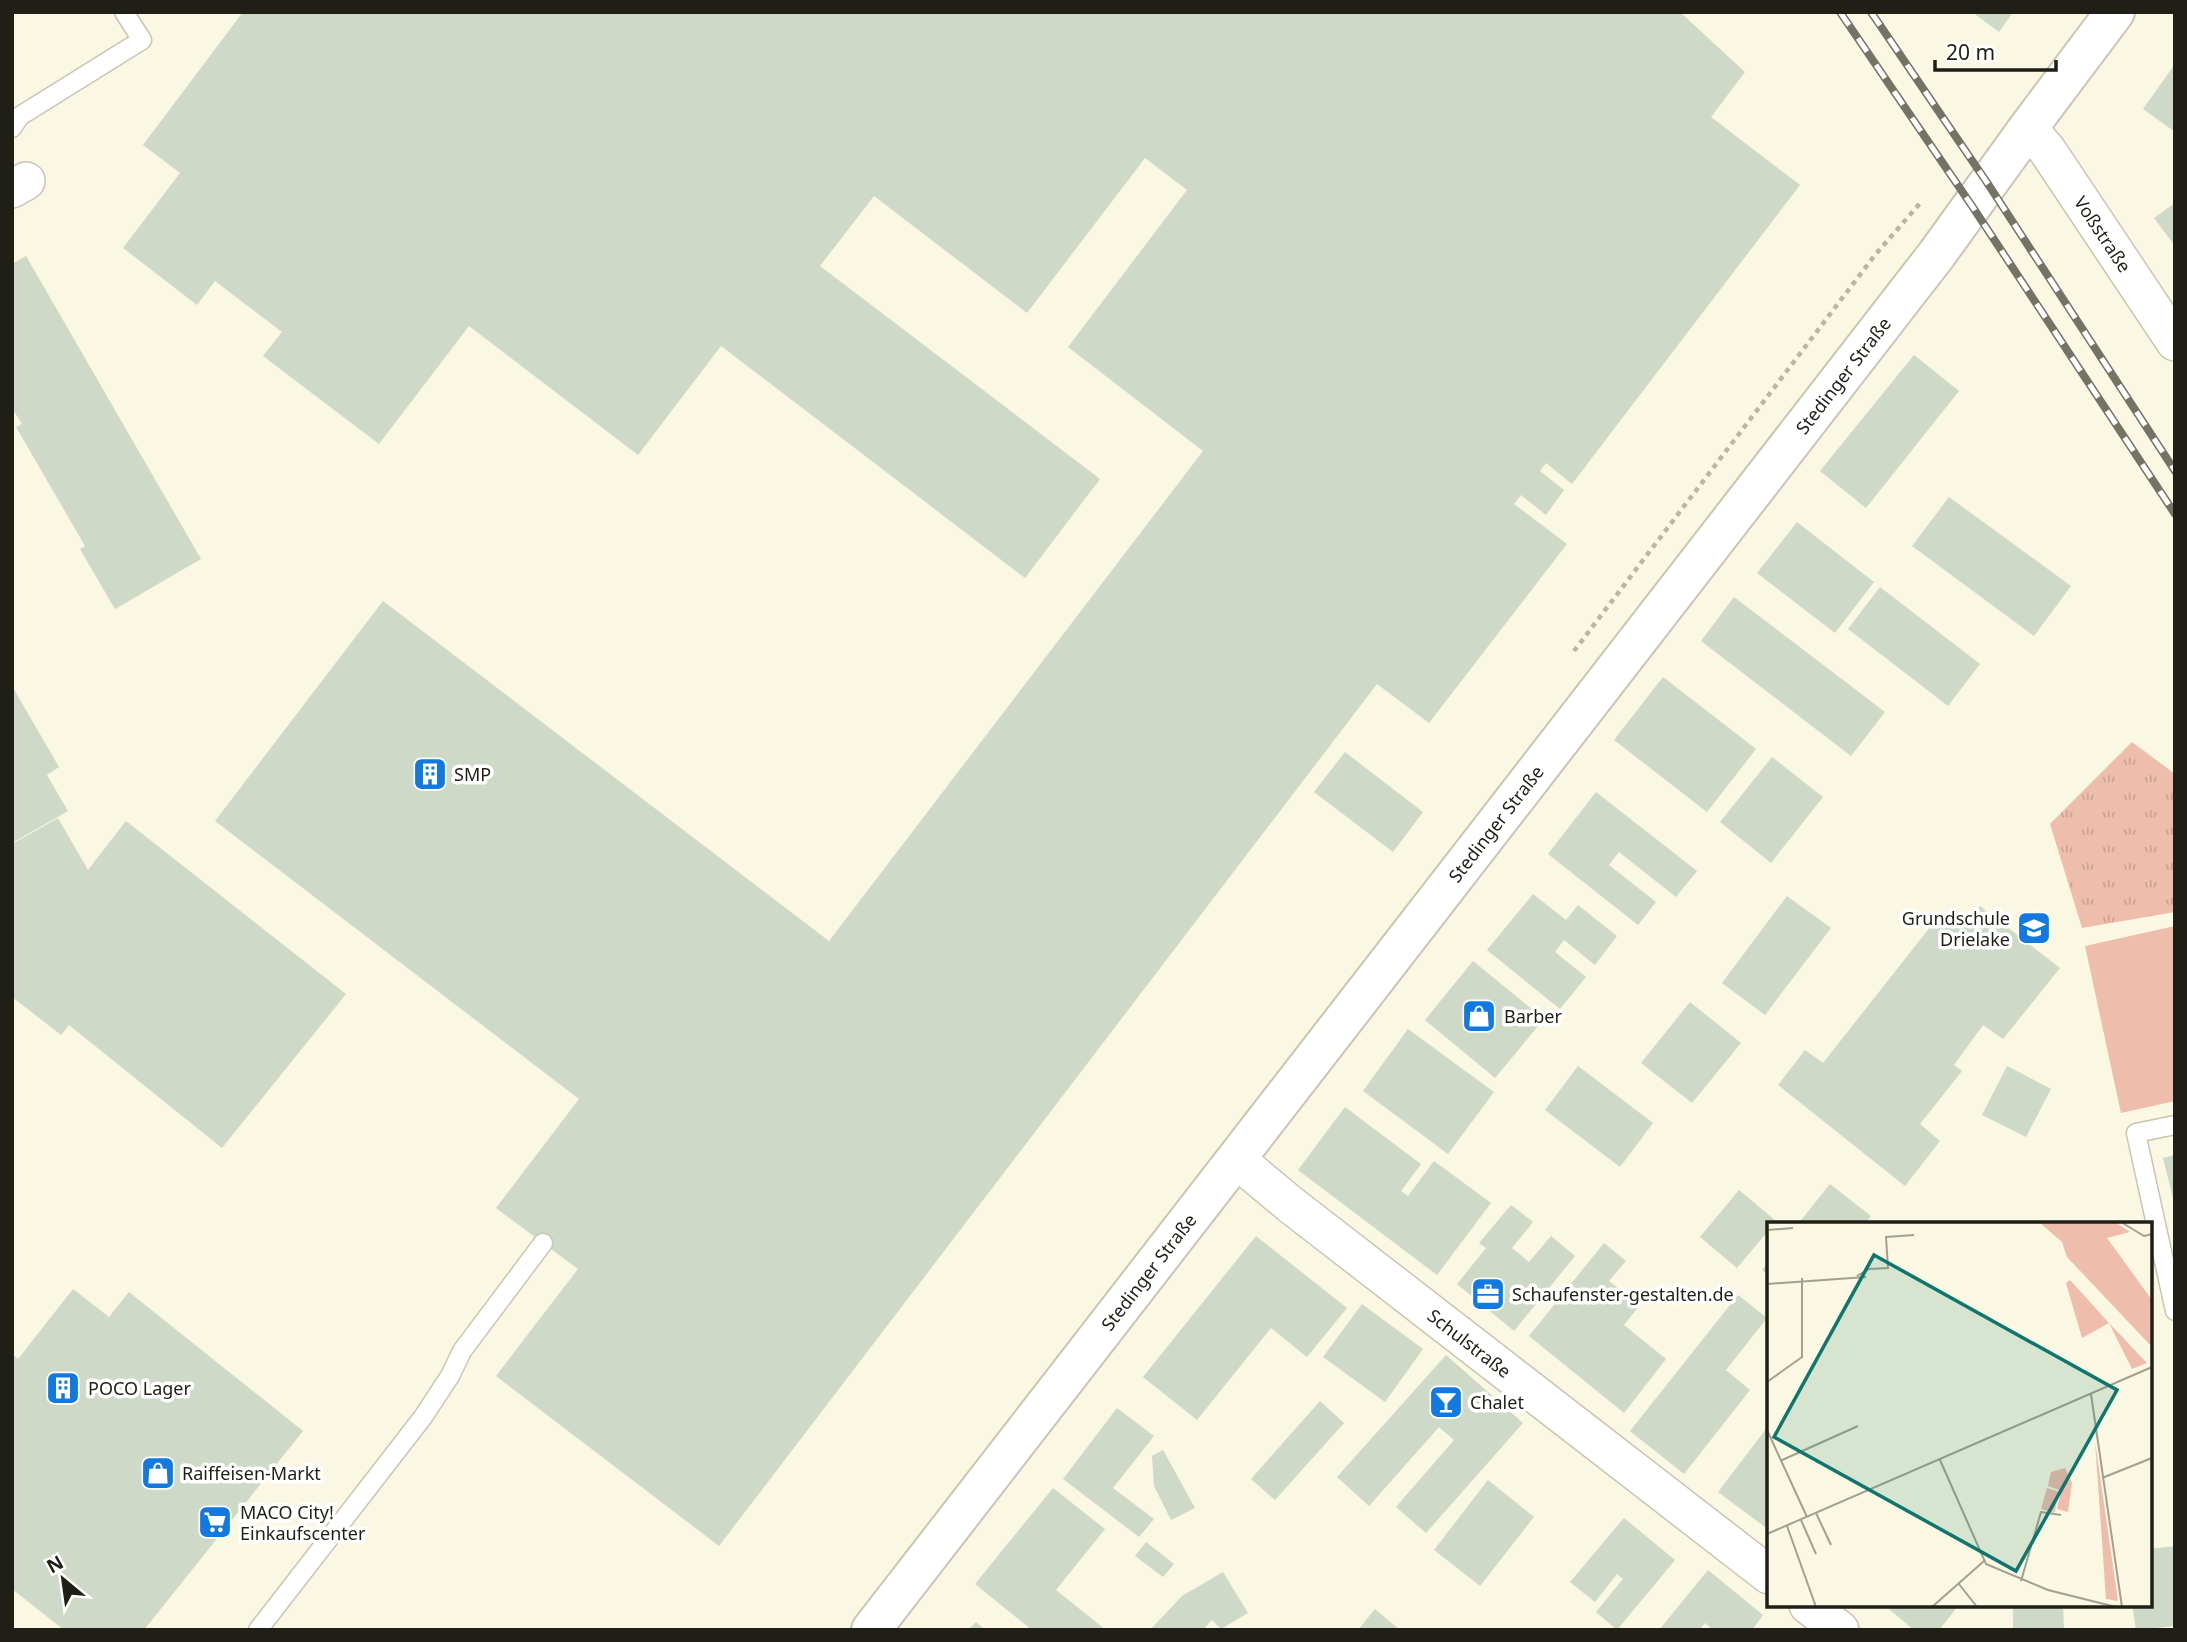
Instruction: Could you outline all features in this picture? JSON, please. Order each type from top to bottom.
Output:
[{"type":"main road","name":"Stedinger Straße","points":[[871,1630],[1937,254],[2115,12]]},
{"type":"street","name":"Voßstraße","points":[[2028,128],[2047,150],[2175,342]]},
{"type":"street","name":"Schulstraße","points":[[1237,1160],[1290,1205],[1767,1573]]},
{"type":"street","points":[[1811,1607],[1840,1630]]},
{"type":"lane","points":[[12,128],[20,116],[142,40],[124,12]]},
{"type":"lane","points":[[2175,1125],[2136,1133],[2175,1311]]},
{"type":"lane","points":[[258,1630],[423,1417],[450,1376],[462,1351],[543,1243]]},
{"type":"green space","points":[[2132,742],[2175,774],[2175,912],[2082,928],[2050,824]]},
{"type":"green space","points":[[2175,926],[2175,1101],[2121,1113],[2085,946]]},
{"type":"building","name":"SMP","points":[[243,12],[1680,12],[1745,72],[1711,117],[1800,185],[1572,484],[1546,463],[1540,471],[1564,490],[1546,515],[1521,495],[1514,504],[1567,544],[1429,723],[1377,684],[719,1546],[496,1376],[578,1269],[496,1208],[579,1099],[215,821],[383,601],[829,941],[1203,451],[1068,347],[1187,190],[1145,158],[1027,313],[874,196],[820,266],[1100,479],[1025,578],[721,346],[638,455],[469,326],[379,444],[263,356],[282,332],[215,281],[197,305],[123,248],[180,173],[143,145]]},
{"type":"building","points":[[1972,12],[2013,12],[1999,32]]},
{"type":"building","points":[[2175,64],[2175,132],[2143,109]]},
{"type":"building","points":[[2175,203],[2175,246],[2154,218]]},
{"type":"building","points":[[26,256],[201,559],[115,609],[80,549],[85,546],[16,427],[22,424],[12,408],[12,264]]},
{"type":"building","points":[[1914,355],[1959,391],[1866,508],[1820,471]]},
{"type":"building","points":[[1949,497],[2071,586],[2034,636],[1912,546]]},
{"type":"building","points":[[1797,522],[1874,582],[1835,633],[1757,573]]},
{"type":"building","points":[[1880,587],[1980,664],[1948,706],[1848,629]]},
{"type":"building","points":[[1734,597],[1885,712],[1851,756],[1701,641]]},
{"type":"building","points":[[1663,677],[1756,749],[1707,812],[1614,740]]},
{"type":"building","points":[[12,686],[59,767],[47,775],[68,811],[12,843]]},
{"type":"building","points":[[1345,752],[1423,812],[1393,852],[1314,792]]},
{"type":"building","points":[[1772,757],[1823,797],[1771,863],[1720,822]]},
{"type":"building","points":[[1596,792],[1697,871],[1676,897],[1619,852],[1609,865],[1656,902],[1638,925],[1548,854]]},
{"type":"building","points":[[58,818],[88,870],[126,821],[346,994],[222,1148],[69,1025],[61,1035],[12,997],[12,844]]},
{"type":"building","points":[[1533,894],[1566,920],[1578,905],[1617,936],[1595,965],[1564,940],[1555,952],[1586,977],[1560,1009],[1487,950]]},
{"type":"building","points":[[1787,896],[1831,928],[1765,1015],[1722,983]]},
{"type":"building","points":[[1980,906],[2060,968],[2003,1039],[1983,1025],[1954,1065],[1962,1071],[1920,1124],[1940,1141],[1905,1186],[1778,1085],[1805,1050],[1823,1063],[1942,912],[1963,927]]},
{"type":"building","points":[[1473,961],[1544,1019],[1495,1078],[1425,1020]]},
{"type":"building","points":[[1690,1002],[1741,1043],[1692,1103],[1641,1063]]},
{"type":"building","points":[[1408,1029],[1494,1092],[1448,1154],[1363,1091]]},
{"type":"building","points":[[1578,1066],[1653,1123],[1620,1167],[1545,1110]]},
{"type":"building","points":[[2007,1066],[2051,1089],[2026,1137],[1982,1115]]},
{"type":"building","points":[[1345,1107],[1421,1164],[1401,1191],[1408,1196],[1434,1161],[1491,1203],[1437,1275],[1298,1170]]},
{"type":"building","points":[[2175,1155],[2175,1201],[2174,1202],[2163,1158]]},
{"type":"building","points":[[1830,1184],[1871,1216],[1866,1222],[1800,1222]]},
{"type":"building","points":[[1739,1190],[1776,1221],[1767,1222],[1767,1232],[1737,1268],[1700,1237]]},
{"type":"building","points":[[1511,1205],[1533,1222],[1512,1248],[1529,1262],[1551,1236],[1575,1256],[1514,1331],[1457,1284],[1486,1248],[1479,1243]]},
{"type":"building","points":[[1256,1236],[1347,1308],[1307,1357],[1271,1328],[1197,1420],[1143,1377]]},
{"type":"building","points":[[1604,1243],[1626,1261],[1609,1281],[1640,1305],[1624,1325],[1666,1359],[1624,1413],[1529,1336]]},
{"type":"building","name":"Raiffeisen-Markt","points":[[73,1289],[109,1317],[129,1292],[303,1431],[144,1630],[64,1630],[12,1589],[12,1354],[18,1359]]},
{"type":"building","points":[[1738,1295],[1767,1318],[1726,1370],[1750,1390],[1684,1474],[1630,1431]]},
{"type":"building","points":[[1362,1304],[1423,1349],[1385,1402],[1323,1357]]},
{"type":"building","points":[[1446,1355],[1523,1423],[1426,1533],[1396,1507],[1454,1440],[1439,1427],[1369,1506],[1337,1477]]},
{"type":"building","points":[[1320,1401],[1344,1423],[1275,1500],[1251,1479]]},
{"type":"building","points":[[1117,1408],[1154,1436],[1113,1488],[1154,1519],[1139,1537],[1063,1479]]},
{"type":"building","points":[[1767,1428],[1767,1529],[1718,1492]]},
{"type":"building","points":[[1163,1450],[1195,1508],[1171,1520],[1154,1486],[1152,1456]]},
{"type":"building","points":[[1488,1480],[1534,1517],[1480,1586],[1434,1550]]},
{"type":"building","points":[[1053,1488],[1105,1529],[1056,1590],[1106,1630],[1032,1630],[975,1584]]},
{"type":"building","points":[[1624,1518],[1675,1560],[1617,1630],[1596,1612],[1623,1579],[1617,1574],[1595,1602],[1570,1582]]},
{"type":"building","points":[[1146,1542],[1174,1564],[1163,1577],[1135,1556]]},
{"type":"building","points":[[2175,1546],[2175,1626],[2136,1630],[2132,1607],[2152,1607],[2152,1549]]},
{"type":"building","points":[[1708,1570],[1763,1615],[1752,1630],[1713,1630],[1705,1623],[1699,1630],[1659,1630]]},
{"type":"building","points":[[1223,1572],[1248,1613],[1221,1629],[1212,1620],[1203,1630],[1150,1630],[1182,1596]]},
{"type":"building","points":[[1886,1607],[1957,1607],[1939,1630],[1914,1630]]},
{"type":"building","points":[[2013,1607],[2063,1607],[2064,1630],[2013,1630]]},
{"type":"building","points":[[1375,1609],[1400,1630],[1358,1630]]},
{"type":"building","points":[[976,1622],[985,1630],[968,1630]]},
{"type":"railway","points":[[1840,12],[1972,206],[2175,514]]},
{"type":"railway","points":[[1871,12],[1988,184],[2175,471]]},
{"type":"place","name":"SMP","points":[[430,774]]},
{"type":"place","name":"Grundschule Drielake","points":[[2034,928]]},
{"type":"place","name":"Barber","points":[[1479,1016]]},
{"type":"place","name":"Schaufenster-gestalten.de","points":[[1488,1294]]},
{"type":"place","name":"POCO Lager","points":[[63,1388]]},
{"type":"place","name":"Chalet","points":[[1446,1402]]},
{"type":"place","name":"Raiffeisen-Markt","points":[[158,1473]]},
{"type":"place","name":"MACO City! Einkaufscenter","points":[[215,1522]]}]
